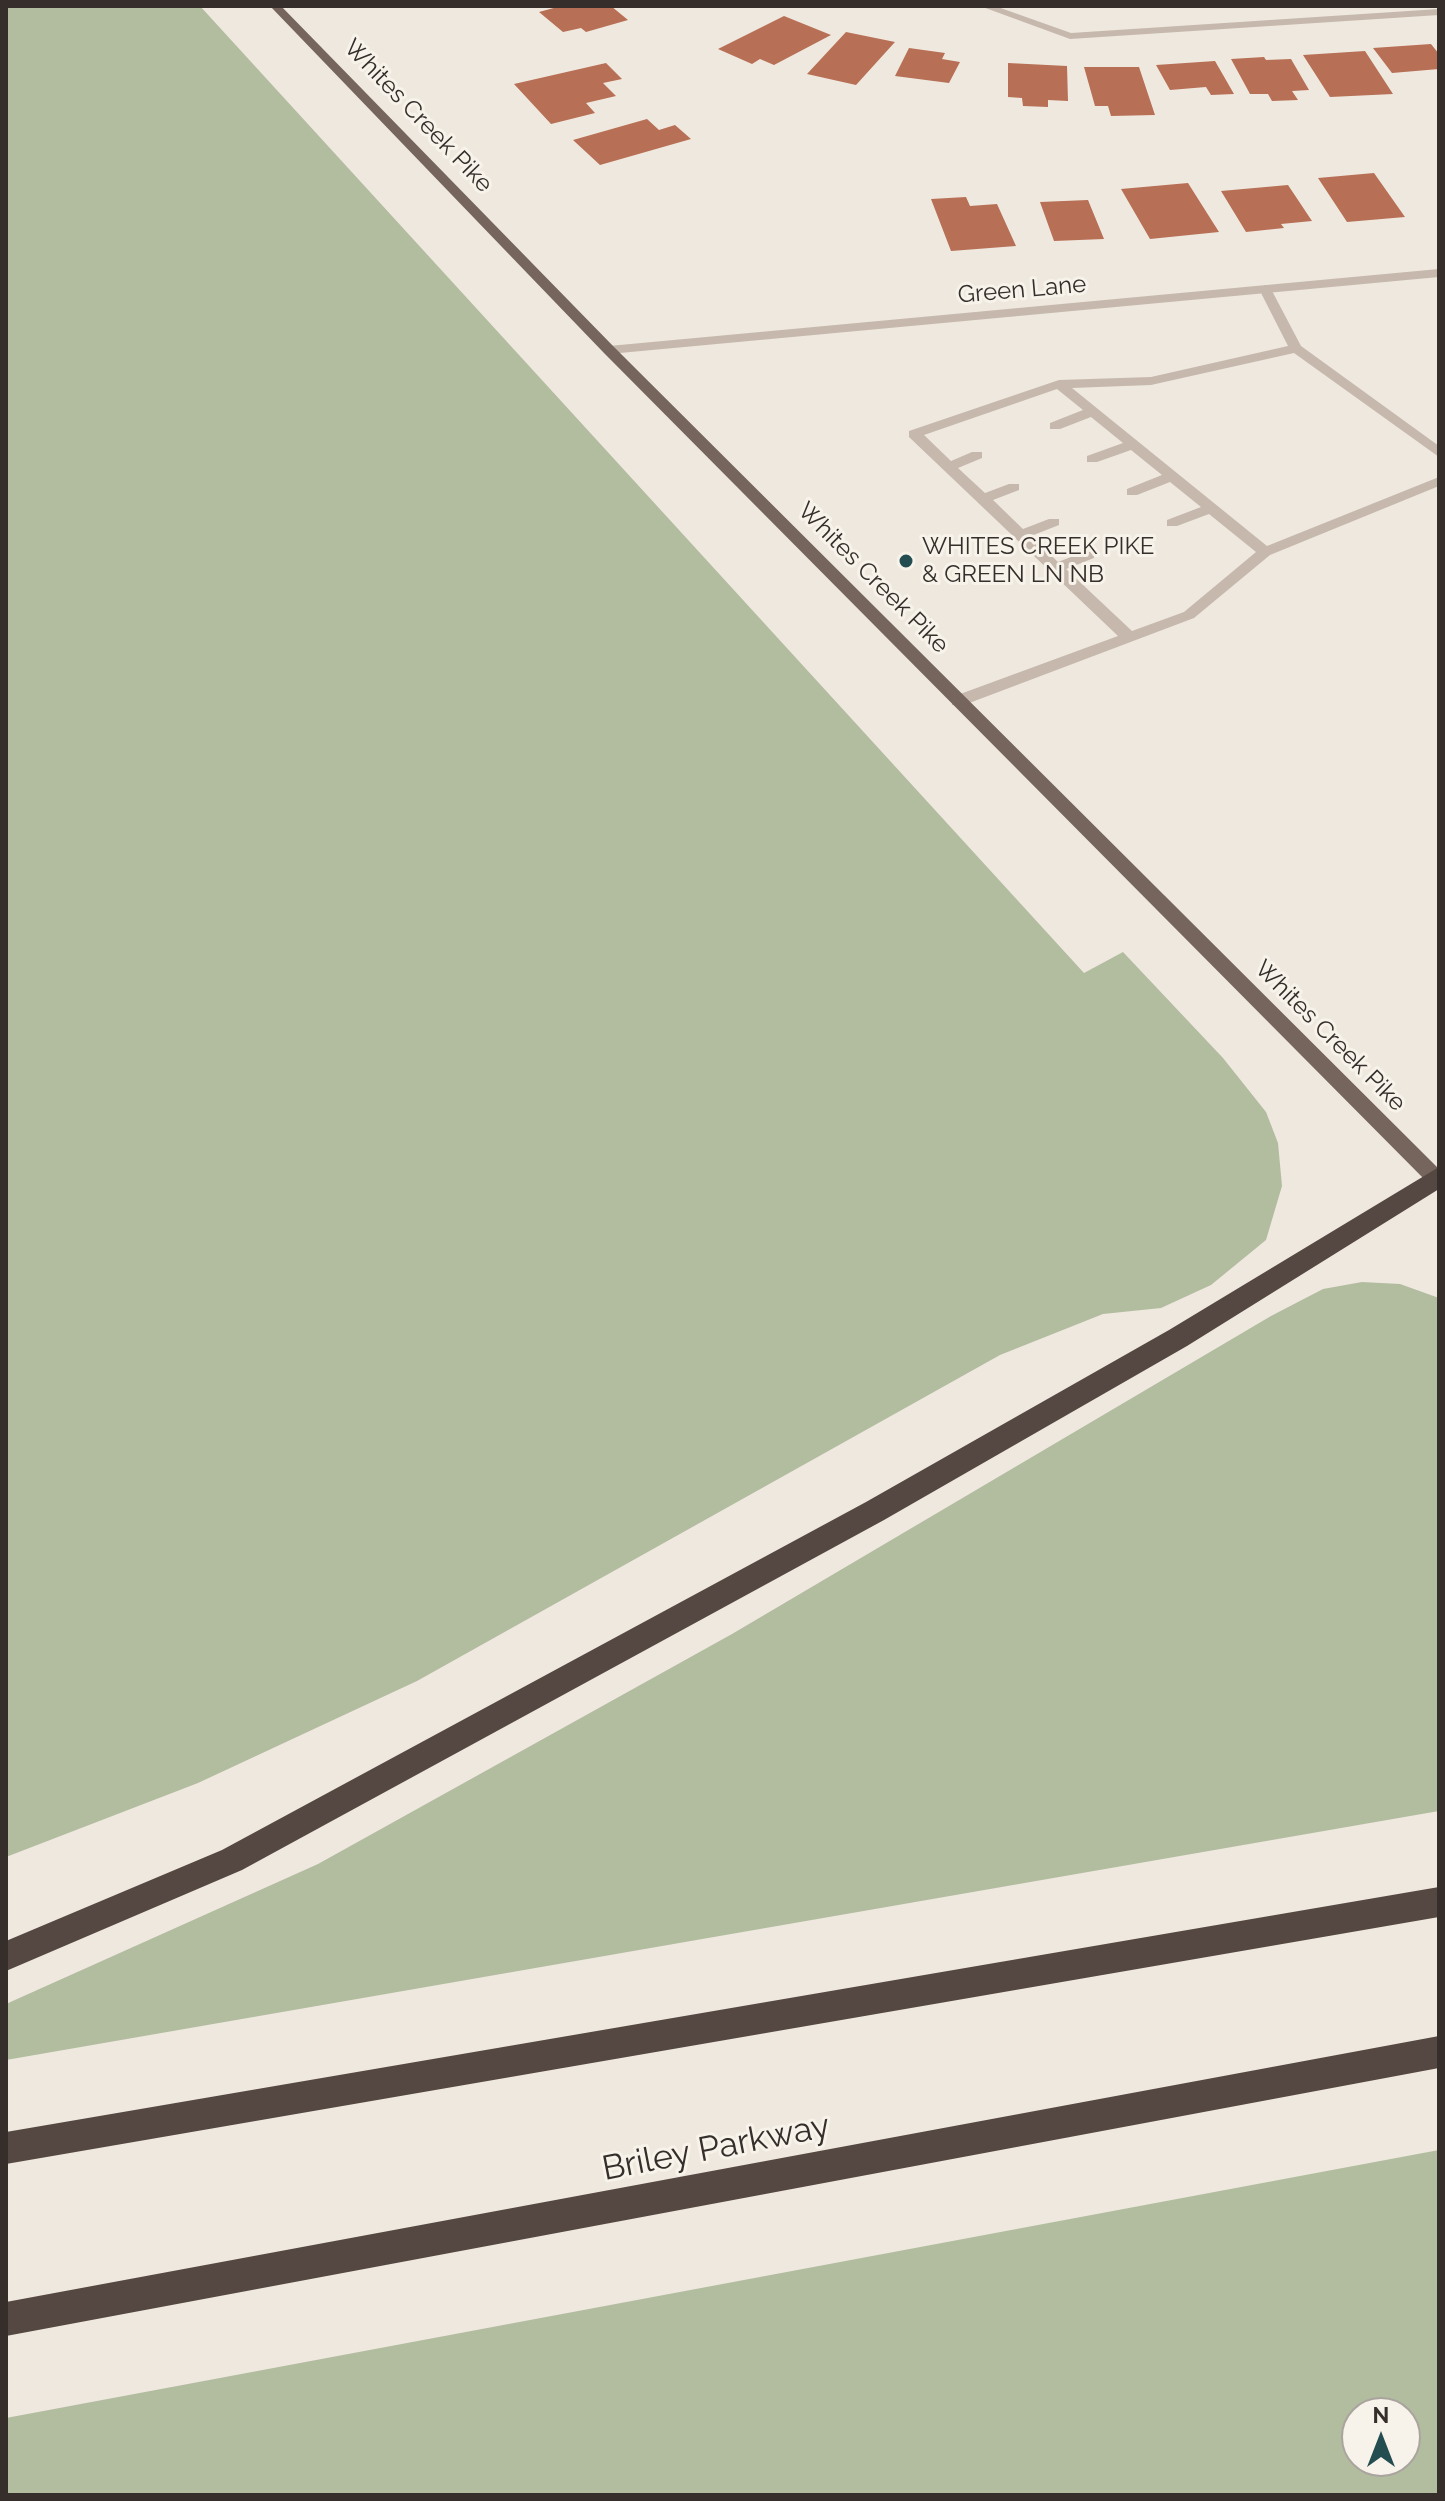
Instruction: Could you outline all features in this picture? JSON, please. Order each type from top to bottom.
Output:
[{"type":"highway","points":[[6,1956],[232,1860],[736,1587],[1178,1338],[1438,1179]]},
{"type":"highway","points":[[6,2148],[1439,1902]]},
{"type":"highway","name":"Briley Parkway","points":[[6,2319],[1439,2052]]},
{"type":"main road","name":"Whites Creek Pike","points":[[275,6],[609,350],[1438,1179]]},
{"type":"street","points":[[985,6],[1070,36],[1439,12]]},
{"type":"street","name":"Green Lane","points":[[609,350],[1439,273]]},
{"type":"street","points":[[1265,289],[1296,348],[1439,453]]},
{"type":"street","points":[[1129,637],[914,434],[1059,384],[1151,381],[1296,348]]},
{"type":"street","points":[[1059,384],[1265,552]]},
{"type":"street","points":[[1055,426],[1093,411]]},
{"type":"street","points":[[1092,459],[1133,444]]},
{"type":"street","points":[[948,467],[977,455]]},
{"type":"street","points":[[1132,492],[1172,476]]},
{"type":"street","points":[[958,701],[1189,615],[1265,552],[1439,481]]},
{"type":"street","points":[[982,499],[1014,487]]},
{"type":"street","points":[[1172,523],[1211,508]]},
{"type":"street","points":[[1021,535],[1054,522]]},
{"type":"street","points":[[1055,568],[1089,555]]},
{"type":"green space","points":[[6,6],[200,6],[1084,973],[1123,952],[1223,1058],[1266,1112],[1278,1143],[1282,1186],[1266,1240],[1211,1285],[1161,1308],[1103,1314],[1000,1355],[417,1681],[198,1783],[6,1857]]},
{"type":"green space","points":[[1362,1282],[1400,1284],[1439,1298],[1439,1811],[6,2060],[6,2004],[318,1864],[732,1634],[1271,1316],[1323,1289]]},
{"type":"green space","points":[[1439,2150],[1439,2495],[6,2495],[6,2418]]},
{"type":"building","points":[[561,6],[611,6],[628,20],[586,32],[581,28],[563,32],[539,12]]},
{"type":"building","points":[[784,16],[831,35],[774,65],[760,59],[752,64],[718,49]]},
{"type":"building","points":[[846,32],[895,42],[856,85],[807,74]]},
{"type":"building","points":[[1431,44],[1439,54],[1439,69],[1392,73],[1373,48]]},
{"type":"building","points":[[909,48],[945,53],[942,59],[960,62],[949,83],[895,76]]},
{"type":"building","points":[[1365,51],[1393,94],[1330,97],[1303,55]]},
{"type":"building","points":[[1264,57],[1266,60],[1291,59],[1309,90],[1292,91],[1298,100],[1272,101],[1268,94],[1250,94],[1231,59]]},
{"type":"building","points":[[1215,61],[1234,94],[1211,95],[1206,87],[1170,90],[1156,65]]},
{"type":"building","points":[[606,63],[622,79],[603,83],[616,96],[586,103],[595,113],[551,124],[514,84]]},
{"type":"building","points":[[1008,63],[1067,66],[1068,101],[1048,100],[1048,107],[1023,106],[1022,98],[1008,97]]},
{"type":"building","points":[[1084,67],[1139,67],[1155,115],[1111,116],[1108,106],[1095,106]]},
{"type":"building","points":[[647,119],[659,130],[675,125],[691,139],[600,165],[573,140]]},
{"type":"building","points":[[1374,173],[1405,217],[1347,222],[1318,178]]},
{"type":"building","points":[[1188,183],[1219,232],[1150,239],[1121,189]]},
{"type":"building","points":[[1288,185],[1312,221],[1246,232],[1221,191]]},
{"type":"building","points":[[966,197],[970,206],[997,204],[1016,246],[951,251],[931,199]]},
{"type":"building","points":[[1088,200],[1104,239],[1054,241],[1040,202]]},
{"type":"place","name":"WHITES CREEK PIKE & GREEN LN NB","points":[[906,561]]}]
